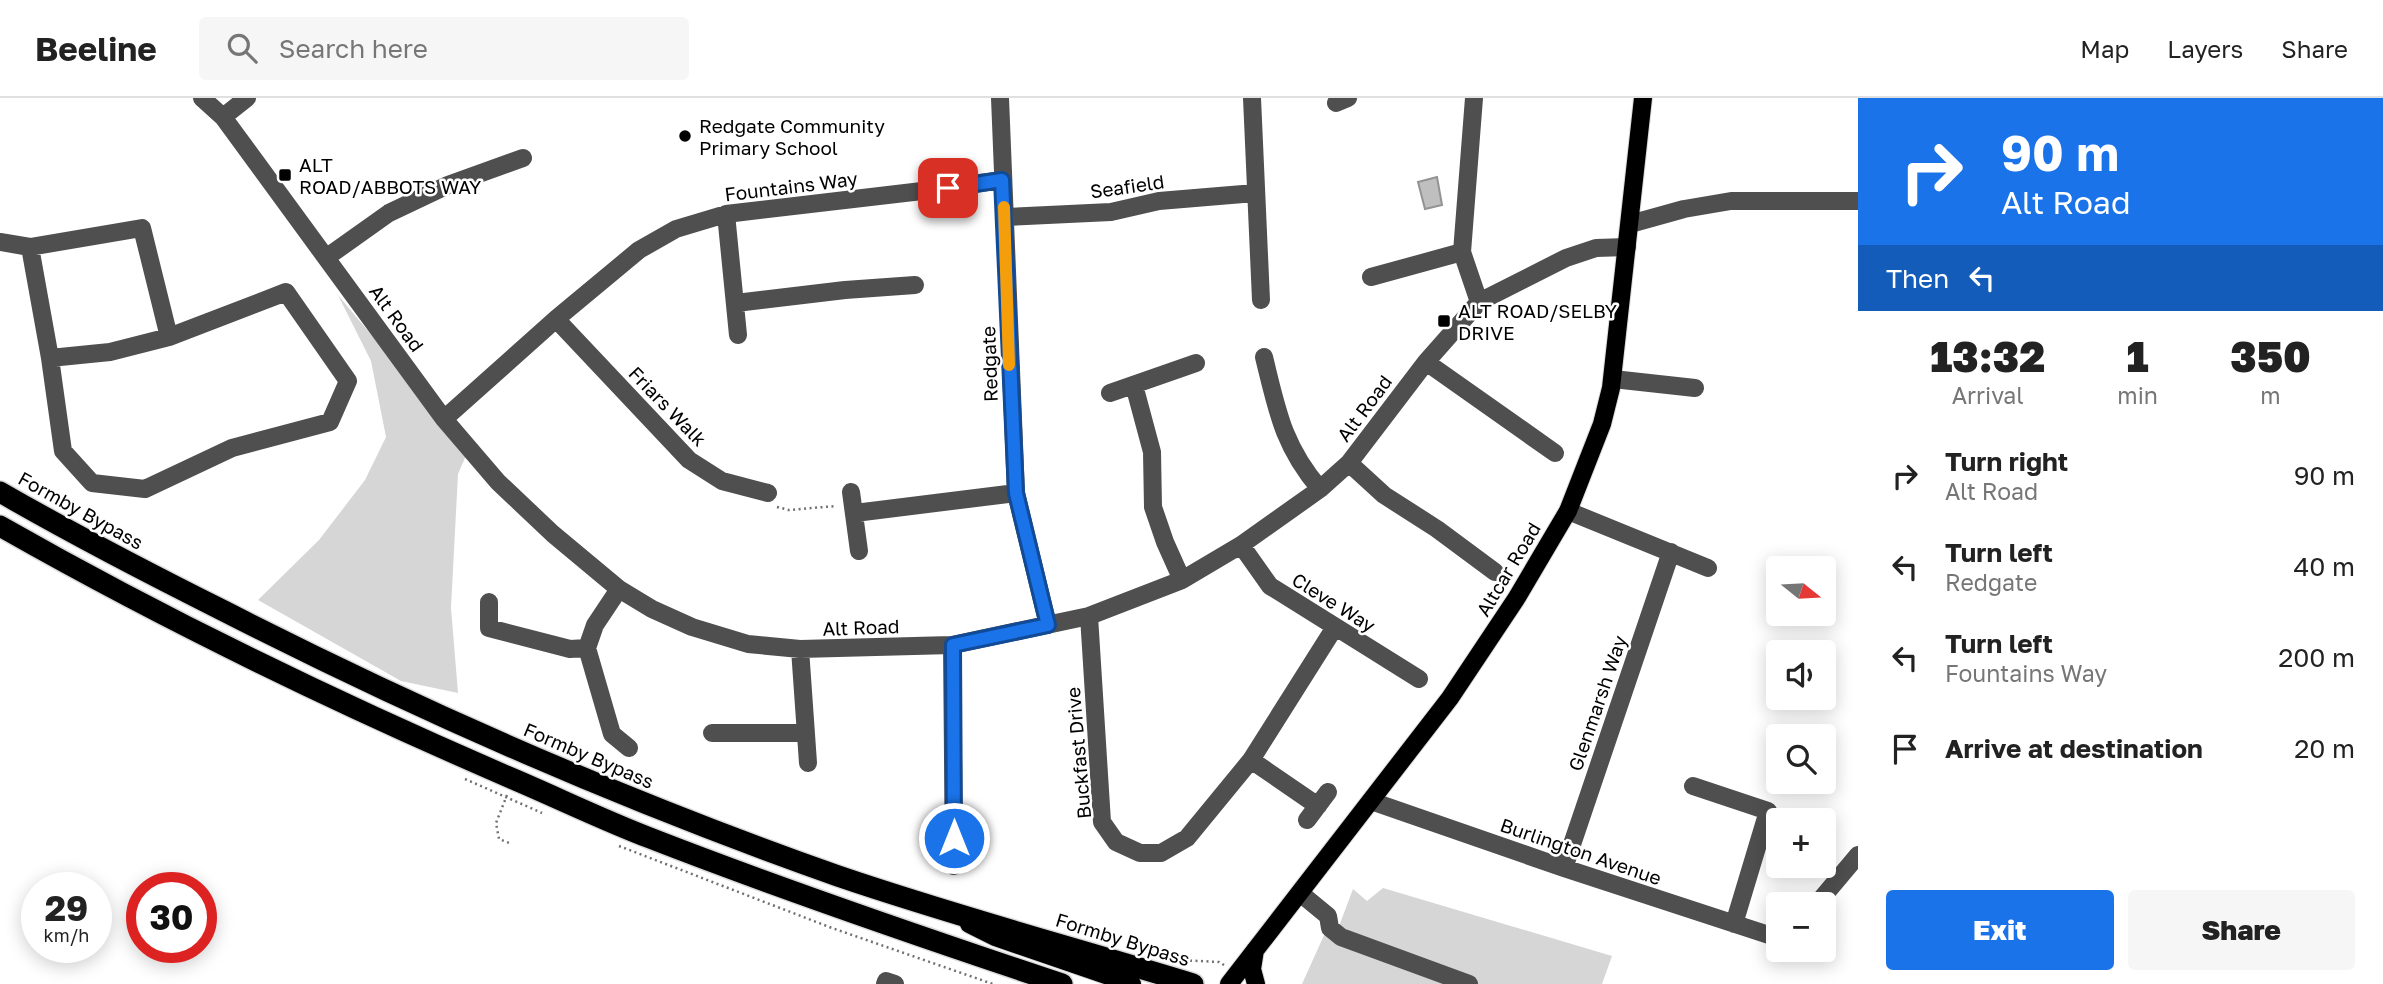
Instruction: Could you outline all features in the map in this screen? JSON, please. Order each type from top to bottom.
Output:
[{"type":"highway","name":"Formby Bypass","points":[[0,492],[69,532],[293,646],[494,740],[728,835],[839,876],[1193,984]]},
{"type":"highway","points":[[0,526],[54,557],[248,657],[381,721],[649,838],[1062,984]]},
{"type":"main road","name":"Altcar Road","points":[[1228,984],[1457,687],[1516,599],[1568,511],[1602,424],[1613,379],[1643,98]]},
{"type":"main road","points":[[942,909],[995,937],[1132,984]]},
{"type":"main road","points":[[1255,950],[1252,969],[1256,984]]},
{"type":"street","name":"Alt Road","points":[[202,98],[223,117],[444,419],[498,482],[553,534],[619,589],[652,609],[692,627],[748,644],[800,649],[953,645],[1088,616],[1182,580],[1241,544],[1320,489],[1349,463],[1426,362],[1479,302],[1566,258],[1596,248],[1627,247]]},
{"type":"street","points":[[223,117],[247,98]]},
{"type":"street","name":"Redgate","points":[[1000,98],[1016,493],[1048,625]]},
{"type":"street","points":[[1252,98],[1261,300]]},
{"type":"street","points":[[1474,98],[1462,252],[1479,302]]},
{"type":"street","points":[[327,257],[389,214],[448,185],[523,158]]},
{"type":"street","name":"Fountains Way","points":[[444,419],[556,319],[639,250],[676,229],[726,214],[1002,180]]},
{"type":"street","name":"Seafield","points":[[1005,217],[1111,212],[1159,201],[1255,193]]},
{"type":"street","points":[[1630,224],[1685,209],[1731,201],[1858,201]]},
{"type":"street","points":[[726,214],[738,335]]},
{"type":"street","points":[[0,242],[30,247],[142,228],[169,337]]},
{"type":"street","points":[[30,247],[63,451],[92,483],[145,489],[232,448],[330,422],[348,381],[286,292],[169,337],[110,352],[50,358]]},
{"type":"street","points":[[1379,268],[1462,252]]},
{"type":"street","points":[[736,303],[845,289],[915,285]]},
{"type":"street","name":"Friars Walk","points":[[556,319],[689,460],[722,481],[768,493]]},
{"type":"street","points":[[1264,358],[1279,421],[1301,467],[1320,489]]},
{"type":"street","points":[[1426,362],[1555,453]]},
{"type":"street","points":[[1110,393],[1196,363]]},
{"type":"street","points":[[1613,379],[1695,388]]},
{"type":"street","points":[[1134,385],[1152,452],[1153,507],[1182,580]]},
{"type":"street","points":[[1349,463],[1384,495],[1437,529],[1495,572]]},
{"type":"street","points":[[859,551],[853,503],[1016,493]]},
{"type":"street","points":[[1568,511],[1708,568]]},
{"type":"street","name":"Cleve Way","points":[[1241,544],[1270,586],[1419,678]]},
{"type":"street","name":"Glenmarsh Way","points":[[1564,868],[1671,552]]},
{"type":"street","points":[[619,589],[595,625],[587,648],[612,734],[629,748]]},
{"type":"street","points":[[489,601],[489,628],[570,649],[587,648]]},
{"type":"street","name":"Buckfast Drive","points":[[1088,616],[1102,822],[1116,842],[1140,853],[1161,853],[1187,838],[1251,760],[1335,627]]},
{"type":"street","points":[[953,645],[954,866]]},
{"type":"street","points":[[800,649],[808,763]]},
{"type":"street","points":[[712,733],[804,733]]},
{"type":"street","points":[[1251,760],[1318,806]]},
{"type":"street","points":[[1693,786],[1768,811],[1734,924]]},
{"type":"street","name":"Burlington Avenue","points":[[1371,801],[1766,934]]},
{"type":"street","points":[[1827,892],[1858,855]]},
{"type":"street","points":[[1300,893],[1328,916],[1330,928],[1341,937],[1469,984]]},
{"type":"street","points":[[885,984],[886,981],[895,984]]},
{"type":"path","points":[[768,493],[778,494],[777,508],[789,510],[853,503]]},
{"type":"path","points":[[512,844],[499,839],[496,823],[514,779]]},
{"type":"path","points":[[1171,960],[1223,964]]},
{"type":"shaded area","points":[[338,295],[468,451],[458,474],[451,608],[458,693],[401,681],[258,600],[319,540],[365,480],[386,437],[371,361]]},
{"type":"shaded area","points":[[1383,888],[1612,956],[1602,984],[1302,984],[1325,933],[1335,937],[1353,889],[1367,901]]},
{"type":"building","points":[[1437,177],[1442,205],[1425,209],[1418,182]]},
{"type":"slow traffic","points":[[1004,207],[1009,365]]},
{"type":"place","name":"Redgate Community Primary School","points":[[685,136]]},
{"type":"place","name":"ALT ROAD/ABBOTS WAY","points":[[285,175]]},
{"type":"place","name":"ALT ROAD/SELBY DRIVE","points":[[1444,321]]},
{"type":"route","points":[[948,188],[1002,180],[1016,493],[1048,625],[953,645],[954,838]]}]
